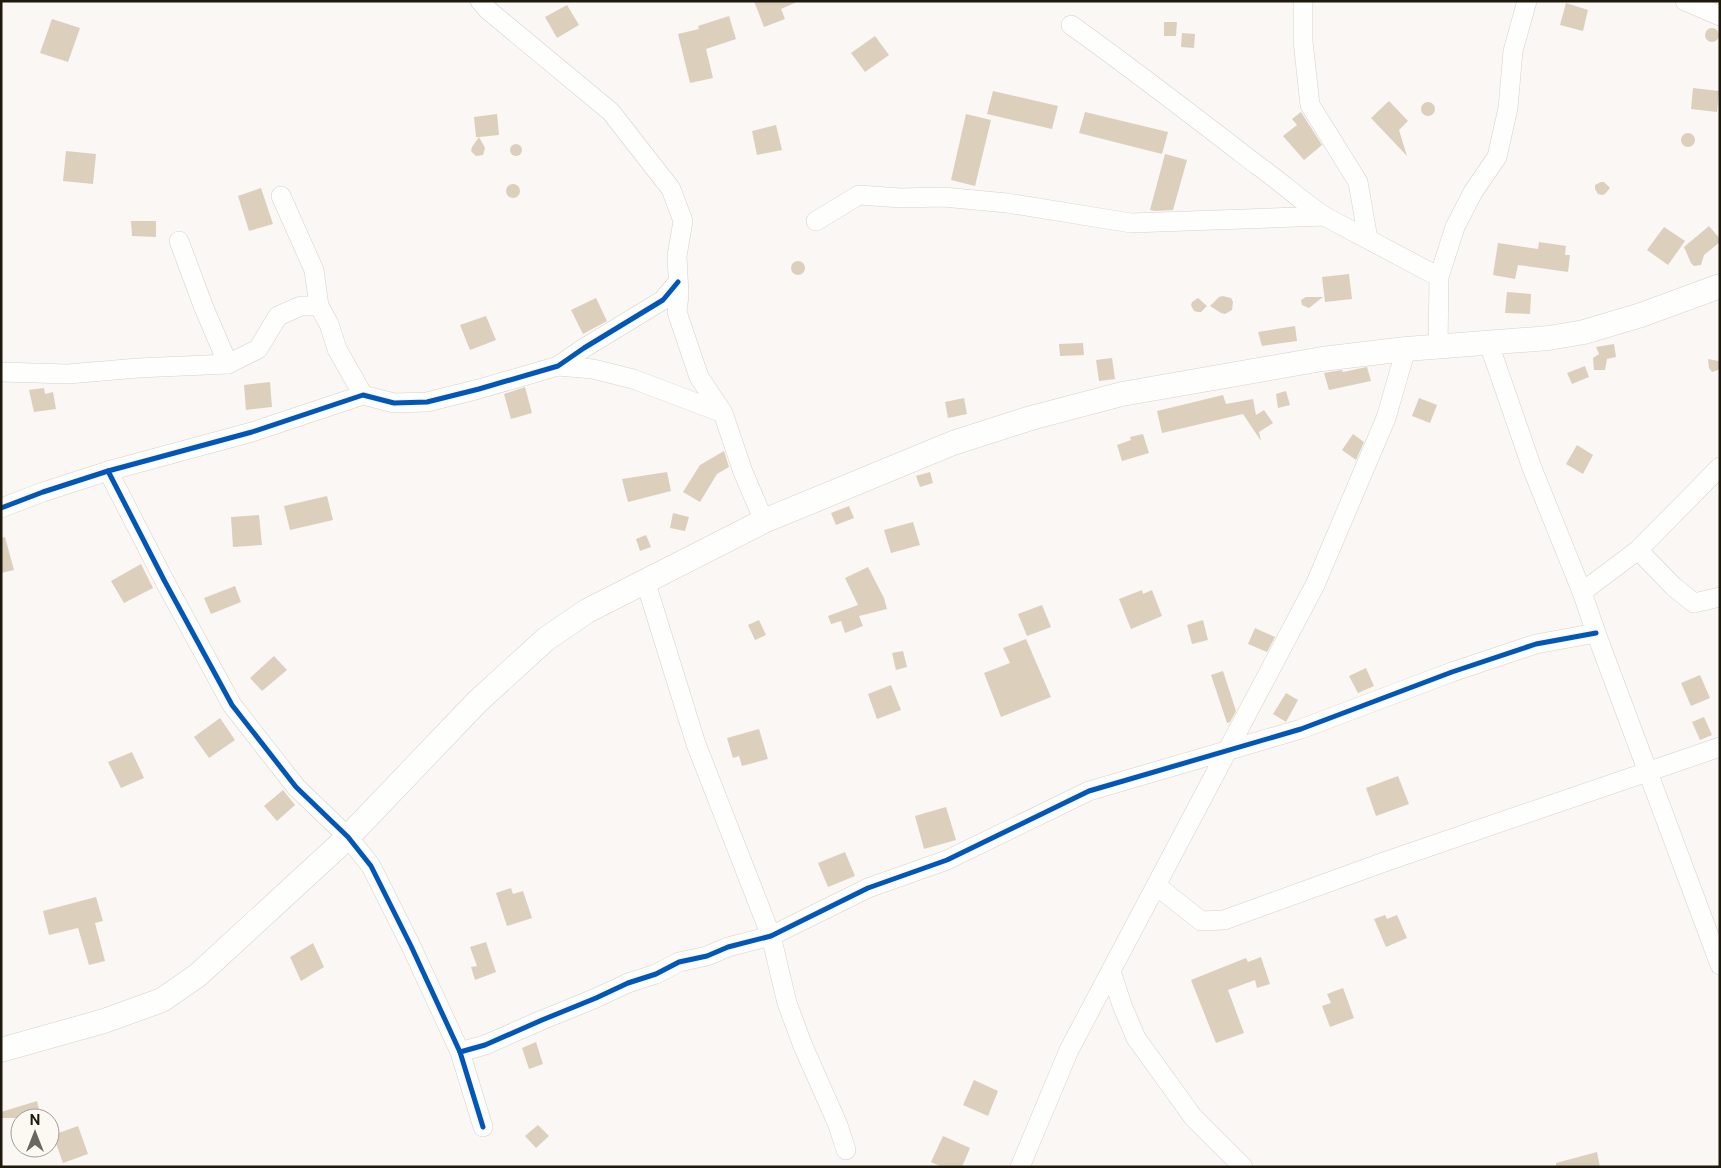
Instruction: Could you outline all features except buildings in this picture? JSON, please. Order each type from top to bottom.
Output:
[{"type":"main road","points":[[1,1050],[104,1021],[162,1000],[198,975],[348,837],[477,702],[546,639],[587,611],[764,521],[954,443],[1031,418],[1122,394],[1322,359],[1406,349],[1550,338],[1584,332],[1642,315],[1720,286]]},
{"type":"street","points":[[480,1],[488,10],[611,112],[671,189],[684,221],[677,256],[676,312],[699,377],[723,413],[743,472],[764,521]]},
{"type":"street","points":[[1303,1],[1303,41],[1310,105],[1358,182],[1368,239]]},
{"type":"street","points":[[1438,347],[1439,277],[1455,227],[1473,192],[1497,157],[1508,108],[1513,51],[1527,1]]},
{"type":"street","points":[[1685,1],[1720,16]]},
{"type":"street","points":[[1071,25],[1148,80],[1301,201],[1324,216],[1439,277]]},
{"type":"street","points":[[816,220],[859,195],[900,198],[943,197],[1007,203],[1131,223],[1324,216]]},
{"type":"street","points":[[281,196],[314,270],[319,306],[329,324],[337,349],[362,395]]},
{"type":"street","points":[[178,241],[228,364]]},
{"type":"street","points":[[1,508],[108,472],[252,432],[362,395],[394,403],[427,402],[558,366],[663,300],[678,282]]},
{"type":"street","points":[[1,372],[68,374],[138,368],[228,364],[258,349],[278,316],[301,306],[319,306]]},
{"type":"street","points":[[1489,344],[1532,468],[1582,592],[1720,965]]},
{"type":"street","points":[[1020,1167],[1069,1050],[1315,585],[1386,418],[1406,349]]},
{"type":"street","points":[[558,366],[593,369],[633,379],[723,413]]},
{"type":"street","points":[[1582,592],[1638,550],[1720,468]]},
{"type":"street","points":[[108,472],[232,705],[296,787],[348,837],[371,866],[411,946],[460,1052],[483,1127]]},
{"type":"street","points":[[1638,550],[1674,588],[1694,603],[1720,597]]},
{"type":"street","points":[[645,580],[696,744],[771,936],[787,1002],[803,1046],[838,1125],[846,1150]]},
{"type":"street","points":[[460,1052],[485,1045],[628,983],[656,974],[679,962],[707,956],[728,947],[771,936],[868,888],[947,860],[1089,791],[1301,729],[1452,672],[1536,644],[1596,633]]},
{"type":"street","points":[[1157,886],[1201,921],[1224,920],[1387,861],[1720,747]]},
{"type":"street","points":[[1111,971],[1122,1005],[1136,1038],[1193,1117],[1243,1167]]},
{"type":"cycle path","points":[[1,508],[108,471],[252,432],[363,395],[394,403],[427,402],[558,366],[663,300],[678,282]]},
{"type":"cycle path","points":[[108,471],[164,580],[232,705],[296,787],[348,837],[371,866],[411,946],[460,1052],[483,1127]]},
{"type":"cycle path","points":[[460,1052],[485,1045],[628,983],[656,974],[679,962],[707,956],[728,947],[771,936],[868,888],[947,860],[1089,791],[1301,729],[1452,672],[1536,644],[1596,633]]}]
